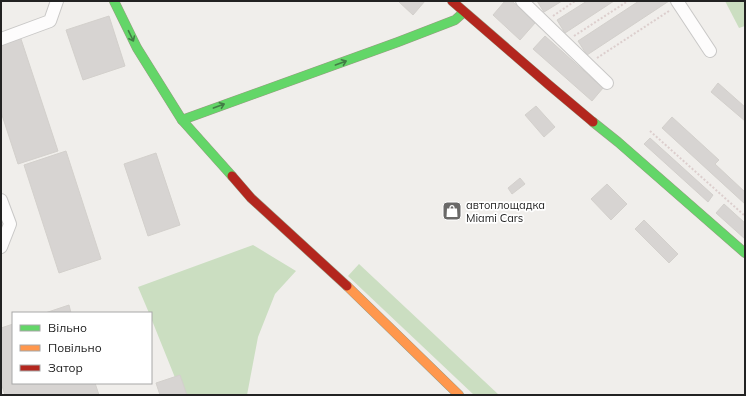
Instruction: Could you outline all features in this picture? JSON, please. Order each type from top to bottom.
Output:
[{"type":"street","points":[[1,39],[50,21],[58,1]]},
{"type":"street","points":[[114,1],[137,48],[182,120],[251,198],[331,271],[460,395]]},
{"type":"street","points":[[452,1],[549,85],[618,142],[745,254]]},
{"type":"street","points":[[522,1],[608,83]]},
{"type":"street","points":[[678,2],[710,51]]},
{"type":"street","points":[[182,120],[406,39],[455,20],[464,12]]},
{"type":"street","points":[[1,200],[10,224],[1,247]]},
{"type":"path","points":[[543,22],[575,1]]},
{"type":"path","points":[[565,42],[628,1]]},
{"type":"path","points":[[588,64],[678,2]]},
{"type":"path","points":[[650,131],[745,216]]},
{"type":"green space","points":[[725,1],[745,1],[745,26],[739,28]]},
{"type":"green space","points":[[253,245],[296,271],[275,294],[258,337],[247,395],[182,395],[152,320],[152,312],[149,312],[138,287]]},
{"type":"green space","points":[[359,264],[499,395],[474,395],[348,276]]},
{"type":"building","points":[[398,1],[425,1],[413,15]]},
{"type":"building","points":[[505,1],[512,1],[535,23],[520,40],[493,15]]},
{"type":"building","points":[[537,1],[562,1],[544,12]]},
{"type":"building","points":[[587,1],[614,1],[565,33],[557,20]]},
{"type":"building","points":[[639,1],[669,1],[587,55],[578,41]]},
{"type":"building","points":[[109,16],[125,66],[83,80],[66,30]]},
{"type":"building","points":[[20,36],[58,151],[18,164],[1,112],[1,42]]},
{"type":"building","points":[[545,36],[603,88],[592,101],[533,49]]},
{"type":"building","points":[[718,83],[745,107],[745,121],[711,92]]},
{"type":"building","points":[[536,106],[555,127],[544,137],[525,115]]},
{"type":"building","points":[[672,117],[719,160],[715,164],[745,192],[745,204],[662,128]]},
{"type":"building","points":[[650,138],[713,195],[708,202],[644,144]]},
{"type":"building","points":[[66,151],[101,259],[59,273],[24,165]]},
{"type":"building","points":[[156,153],[180,225],[148,236],[124,164]]},
{"type":"building","points":[[520,178],[525,184],[512,194],[508,188]]},
{"type":"building","points":[[607,184],[627,204],[611,220],[591,199]]},
{"type":"building","points":[[724,204],[745,223],[745,239],[716,213]]},
{"type":"building","points":[[644,220],[678,254],[669,263],[635,229]]},
{"type":"building","points":[[69,305],[71,312],[48,312]]},
{"type":"building","points":[[12,324],[12,384],[95,384],[99,395],[5,395],[1,383],[1,328]]},
{"type":"building","points":[[180,375],[187,395],[160,395],[156,383]]},
{"type":"traffic: fast","points":[[114,1],[137,48],[182,120],[232,176]]},
{"type":"traffic: fast","points":[[182,120],[398,42],[455,20],[464,12]]},
{"type":"traffic: fast","points":[[593,122],[745,253]]},
{"type":"traffic: slow","points":[[347,286],[459,395]]},
{"type":"traffic: jam","points":[[452,1],[593,122]]},
{"type":"traffic: jam","points":[[232,176],[251,198],[347,286]]},
{"type":"place","name":"автоплощадка Miami Cars","points":[[452,211]]}]
